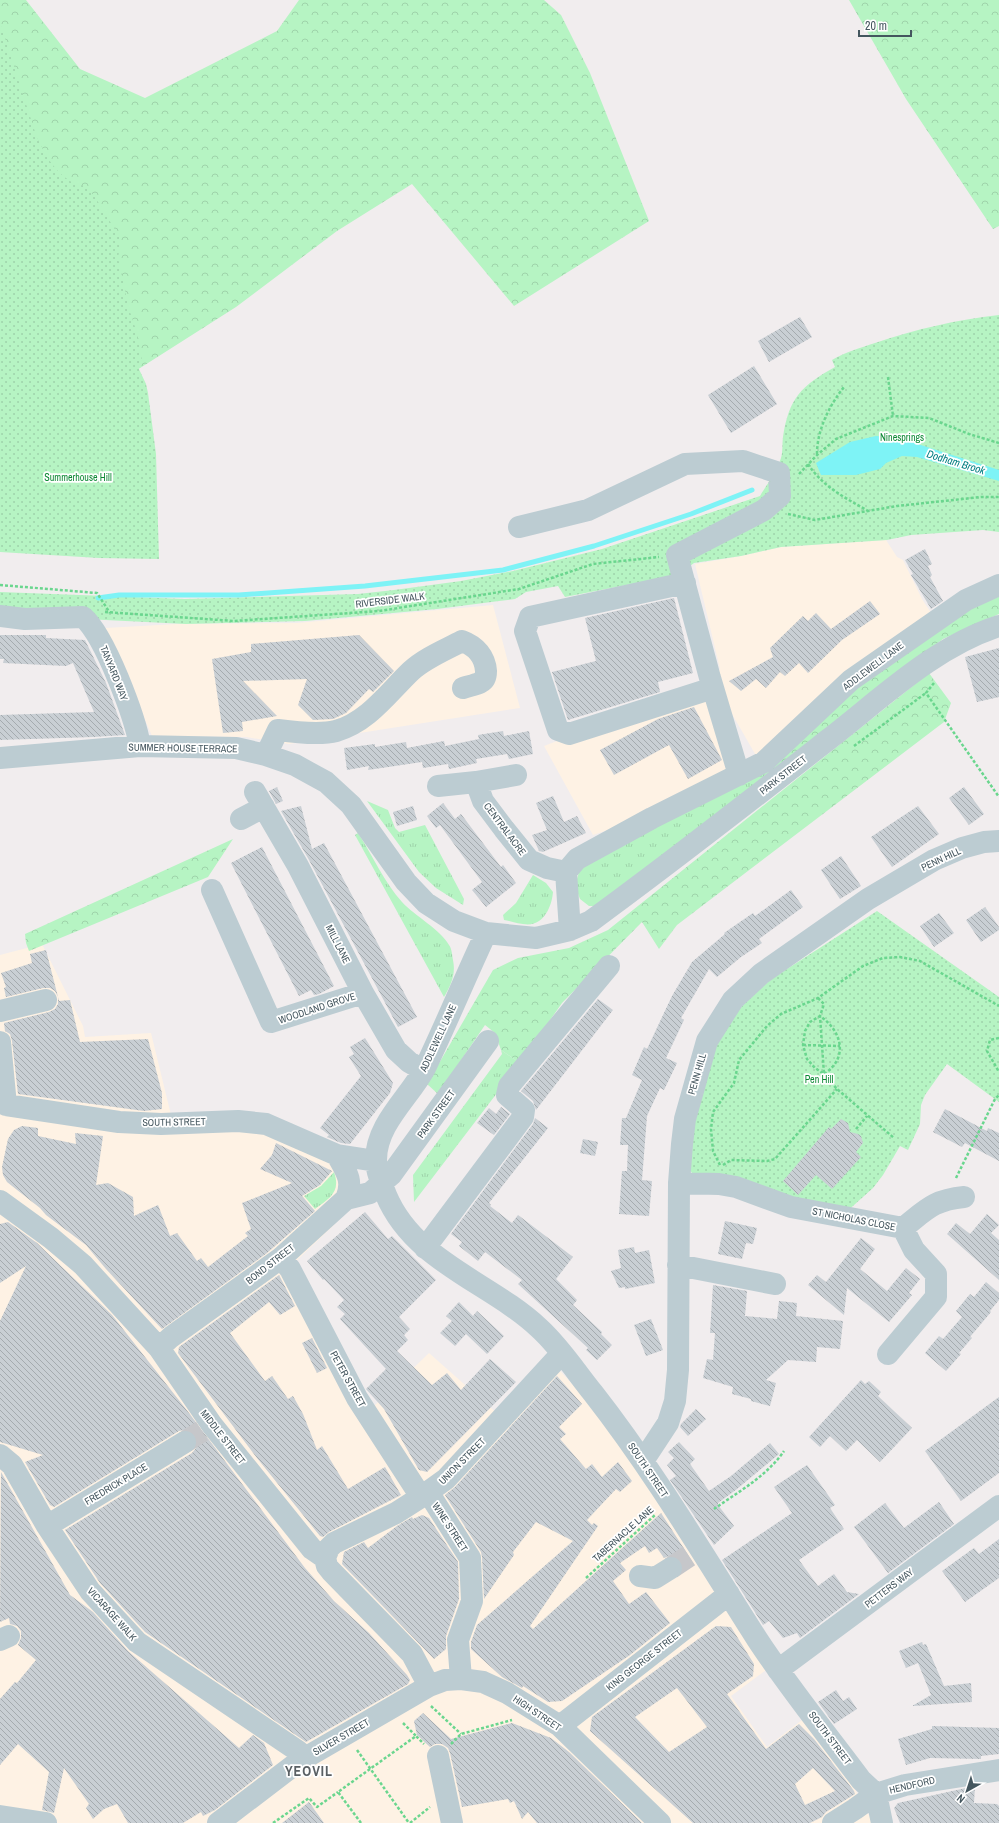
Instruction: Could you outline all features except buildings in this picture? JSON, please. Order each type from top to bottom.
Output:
[{"type":"street","points":[[518,527],[588,510],[685,464],[743,461],[779,473],[780,496],[764,510],[677,555],[713,688],[739,774]]},
{"type":"street","points":[[685,583],[530,617],[525,631],[558,730],[569,734],[713,688]]},
{"type":"street","name":"ADDLEWELL LANE","points":[[566,872],[577,859],[652,818],[764,762],[851,680],[890,651],[966,600],[999,586]]},
{"type":"street","name":"TANYARD WAY","points":[[0,616],[25,619],[83,617],[89,622],[105,647],[136,727],[140,746]]},
{"type":"street","name":"PARK STREET","points":[[486,933],[536,938],[570,930],[592,921],[899,684],[955,644],[977,633],[999,626]]},
{"type":"street","points":[[266,755],[278,730],[334,732],[353,724],[381,703],[412,670],[433,656],[462,641],[478,652],[485,662],[486,676],[482,682],[463,688]]},
{"type":"street","name":"SUMMER HOUSE TERRACE","points":[[0,758],[140,746],[236,748],[266,755],[295,765],[326,782],[351,805],[406,882],[426,903],[454,921],[486,933]]},
{"type":"street","points":[[438,786],[476,782],[516,775]]},
{"type":"street","name":"CENTRAL ACRE","points":[[476,782],[483,801],[529,860],[547,868],[566,872]]},
{"type":"street","name":"MILL LANE","points":[[241,819],[260,799],[298,866],[363,993],[396,1050],[409,1062],[423,1070]]},
{"type":"street","name":"PENN HILL","points":[[643,1461],[668,1423],[675,1402],[678,1370],[679,1183],[685,1119],[692,1089],[707,1041],[733,1000],[774,966],[868,899],[934,860],[962,848],[984,842],[999,841]]},
{"type":"street","points":[[566,872],[570,930]]},
{"type":"street","name":"WOODLAND GROVE","points":[[212,890],[271,1022],[363,993]]},
{"type":"street","name":"ADDLEWELL LANE","points":[[382,1184],[376,1161],[383,1130],[423,1070],[486,933]]},
{"type":"street","points":[[425,1248],[523,1117],[524,1110],[507,1095],[509,1086],[609,966]]},
{"type":"street","points":[[0,1011],[46,1000]]},
{"type":"street","name":"PARK STREET","points":[[382,1184],[399,1165],[488,1041]]},
{"type":"street","points":[[0,1042],[3,1107]]},
{"type":"street","name":"SOUTH STREET","points":[[3,1107],[119,1122],[161,1124],[238,1121],[266,1124],[337,1155],[376,1161]]},
{"type":"street","points":[[337,1155],[348,1173],[350,1189],[346,1199]]},
{"type":"street","name":"ST NICHOLAS CLOSE","points":[[679,1183],[720,1175],[736,1187],[791,1207],[903,1228],[914,1250],[936,1274],[936,1297],[888,1354]]},
{"type":"street","name":"SOUTH STREET","points":[[382,1184],[391,1207],[404,1225],[425,1248],[442,1262],[502,1299],[533,1323],[562,1353],[643,1461],[670,1502],[694,1552],[729,1594],[778,1670],[861,1780],[876,1794]]},
{"type":"street","name":"BOND STREET","points":[[159,1348],[171,1337],[281,1258],[346,1199],[370,1193],[382,1184]]},
{"type":"street","points":[[903,1228],[949,1193]]},
{"type":"street","name":"MIDDLE STREET","points":[[0,1201],[51,1238],[83,1265],[159,1348],[200,1433],[312,1548],[325,1558],[326,1566],[412,1654],[423,1690]]},
{"type":"street","name":"PETER STREET","points":[[281,1258],[290,1269],[357,1398],[424,1495]]},
{"type":"street","points":[[678,1265],[775,1284]]},
{"type":"street","name":"UNION STREET","points":[[325,1558],[329,1548],[334,1543],[396,1513],[424,1495],[451,1473],[562,1353]]},
{"type":"street","name":"FREDRICK PLACE","points":[[47,1526],[200,1433]]},
{"type":"street","name":"VICARAGE WALK","points":[[0,1455],[12,1465],[47,1526],[90,1591],[137,1642],[298,1751],[298,1762]]},
{"type":"street","name":"WINE STREET","points":[[424,1495],[470,1558],[472,1601],[458,1640],[461,1679]]},
{"type":"street","name":"PETTERS WAY","points":[[778,1670],[999,1506]]},
{"type":"street","points":[[640,1576],[655,1578],[671,1568]]},
{"type":"street","name":"KING GEORGE STREET","points":[[560,1726],[729,1594]]},
{"type":"street","name":"HIGH STREET","points":[[423,1690],[445,1680],[461,1679],[483,1682],[507,1693],[560,1726],[660,1823]]},
{"type":"street","name":"SILVER STREET","points":[[218,1823],[298,1762],[423,1690]]},
{"type":"street","points":[[438,1756],[452,1823]]},
{"type":"street","name":"HENDFORD","points":[[833,1823],[856,1810],[876,1794],[905,1785],[999,1770]]},
{"type":"street","points":[[876,1794],[882,1823]]},
{"type":"street","points":[[0,1816],[46,1823]]},
{"type":"path","points":[[888,377],[893,416]]},
{"type":"path","points":[[817,455],[816,442],[833,402],[844,387]]},
{"type":"path","points":[[780,496],[808,464],[836,439],[893,416],[929,418],[969,434],[999,443]]},
{"type":"path","points":[[808,464],[816,477],[828,487],[868,511]]},
{"type":"path","points":[[815,520],[897,506],[981,497],[999,498]]},
{"type":"path","name":"RIVERSIDE WALK","points":[[0,585],[97,593],[110,613],[234,621],[379,611],[519,589],[593,564],[677,555]]},
{"type":"path","points":[[938,656],[942,665],[938,678],[926,693],[999,797]]},
{"type":"path","points":[[720,1175],[714,1151],[711,1129],[713,1112],[734,1084],[739,1060],[767,1026],[781,1014],[818,998],[863,966],[884,958],[900,956],[920,961],[999,1006]]},
{"type":"path","points":[[818,998],[824,1004],[820,1016],[824,1074]]},
{"type":"path","points":[[820,1016],[810,1022],[805,1031],[803,1045],[807,1059],[815,1068],[824,1074],[837,1089],[894,1138]]},
{"type":"path","points":[[820,1016],[829,1022],[837,1033],[840,1046],[839,1058],[833,1069],[824,1074]]},
{"type":"path","points":[[999,1038],[990,1040],[987,1051],[999,1072]]},
{"type":"path","points":[[803,1045],[840,1046]]},
{"type":"path","points":[[720,1175],[731,1160],[775,1160],[837,1089]]},
{"type":"path","points":[[949,1193],[995,1099],[999,1094]]},
{"type":"path","points":[[856,1129],[867,1116]]},
{"type":"path","points":[[714,1509],[762,1474],[779,1458],[784,1451]]},
{"type":"path","name":"TABERNACLE LANE","points":[[586,1578],[670,1502]]},
{"type":"path","points":[[423,1690],[461,1734]]},
{"type":"path","points":[[406,1728],[438,1756],[461,1734],[514,1720]]},
{"type":"path","points":[[273,1823],[309,1798],[317,1807],[416,1736]]},
{"type":"path","points":[[359,1753],[409,1823]]},
{"type":"path","points":[[338,1792],[361,1823]]},
{"type":"shaded area","points":[[886,540],[897,557],[903,560],[922,599],[933,616],[758,759],[717,688],[716,674],[720,669],[695,564],[781,547]]},
{"type":"shaded area","points":[[493,605],[520,708],[289,744],[246,737],[152,736],[105,628],[177,624],[297,623]]},
{"type":"shaded area","points":[[706,684],[730,770],[626,824],[593,835],[544,746]]},
{"type":"shaded area","points":[[42,944],[83,1026],[85,1037],[151,1033],[171,1115],[263,1133],[331,1161],[345,1184],[334,1225],[294,1263],[371,1409],[429,1353],[499,1415],[550,1360],[595,1409],[658,1499],[766,1670],[731,1696],[767,1747],[802,1720],[847,1774],[873,1823],[28,1823],[0,1808],[0,955]]},
{"type":"green space","points":[[0,0],[26,0],[80,69],[145,98],[277,31],[299,0],[544,0],[561,15],[590,73],[649,221],[514,306],[412,184],[337,231],[236,307],[115,384],[0,213]]},
{"type":"green space","points":[[849,0],[999,0],[999,226],[993,229],[906,99]]},
{"type":"green space","name":"Summerhouse Hill","points":[[0,23],[36,135],[46,155],[64,177],[87,188],[91,192],[121,240],[118,258],[142,360],[138,367],[146,384],[148,393],[156,454],[159,559],[99,558],[0,552]]},
{"type":"green space","name":"Ninesprings","points":[[999,315],[999,532],[983,530],[911,535],[887,540],[781,547],[741,556],[694,563],[678,575],[565,597],[558,586],[526,592],[515,599],[437,609],[305,621],[186,624],[45,617],[0,617],[0,592],[185,599],[358,594],[461,581],[513,571],[602,549],[760,496],[775,472],[781,458],[783,437],[789,412],[793,403],[798,394],[813,380],[835,367],[832,360],[853,350],[906,333],[952,322]]},
{"type":"green space","points":[[999,590],[999,614],[943,639],[770,772],[765,766],[892,655]]},
{"type":"green space","points":[[929,673],[951,703],[944,722],[677,925],[659,949],[642,922],[562,1003],[520,1063],[501,1050],[495,1033],[485,1025],[438,1094],[427,1084],[493,970],[518,958],[569,948],[608,930]]},
{"type":"green space","points":[[765,766],[770,772],[598,906],[589,906],[580,899],[575,886],[579,872],[589,861]]},
{"type":"green space","points":[[367,801],[388,810],[395,828],[399,832],[425,825],[464,899],[463,905],[436,888],[419,872]]},
{"type":"green space","points":[[358,833],[384,877],[402,902],[434,928],[445,939],[450,947],[454,970],[451,984],[444,997],[355,835]]},
{"type":"green space","points":[[233,839],[208,877],[29,951],[25,934]]},
{"type":"green space","points":[[533,875],[546,883],[553,892],[550,907],[545,916],[532,924],[522,924],[504,920],[503,915],[516,903]]},
{"type":"green space","name":"Pen Hill","points":[[877,911],[999,997],[999,1102],[947,1064],[925,1095],[921,1105],[920,1124],[908,1150],[900,1146],[883,1175],[873,1188],[844,1214],[692,1173],[686,1164],[686,1150],[714,1051],[739,1009],[773,978]]},
{"type":"green space","points":[[501,1050],[520,1063],[414,1202],[413,1175],[502,1054]]},
{"type":"green space","points":[[334,1172],[336,1185],[333,1194],[315,1209],[304,1196],[321,1186]]},
{"type":"water","name":"Dodham Brook","points":[[876,436],[899,438],[999,470],[999,481],[917,457],[902,456],[886,463],[880,469],[856,475],[821,475],[816,463],[850,442]]},
{"type":"waterway","points":[[98,598],[119,595],[239,595],[365,586],[503,570],[594,546],[691,514],[752,490]]},
{"type":"tunnel","points":[[185,1442],[202,1431]]},
{"type":"tunnel","points":[[671,1568],[689,1556]]},
{"type":"district","name":"YEOVIL","points":[[309,1771]]}]
